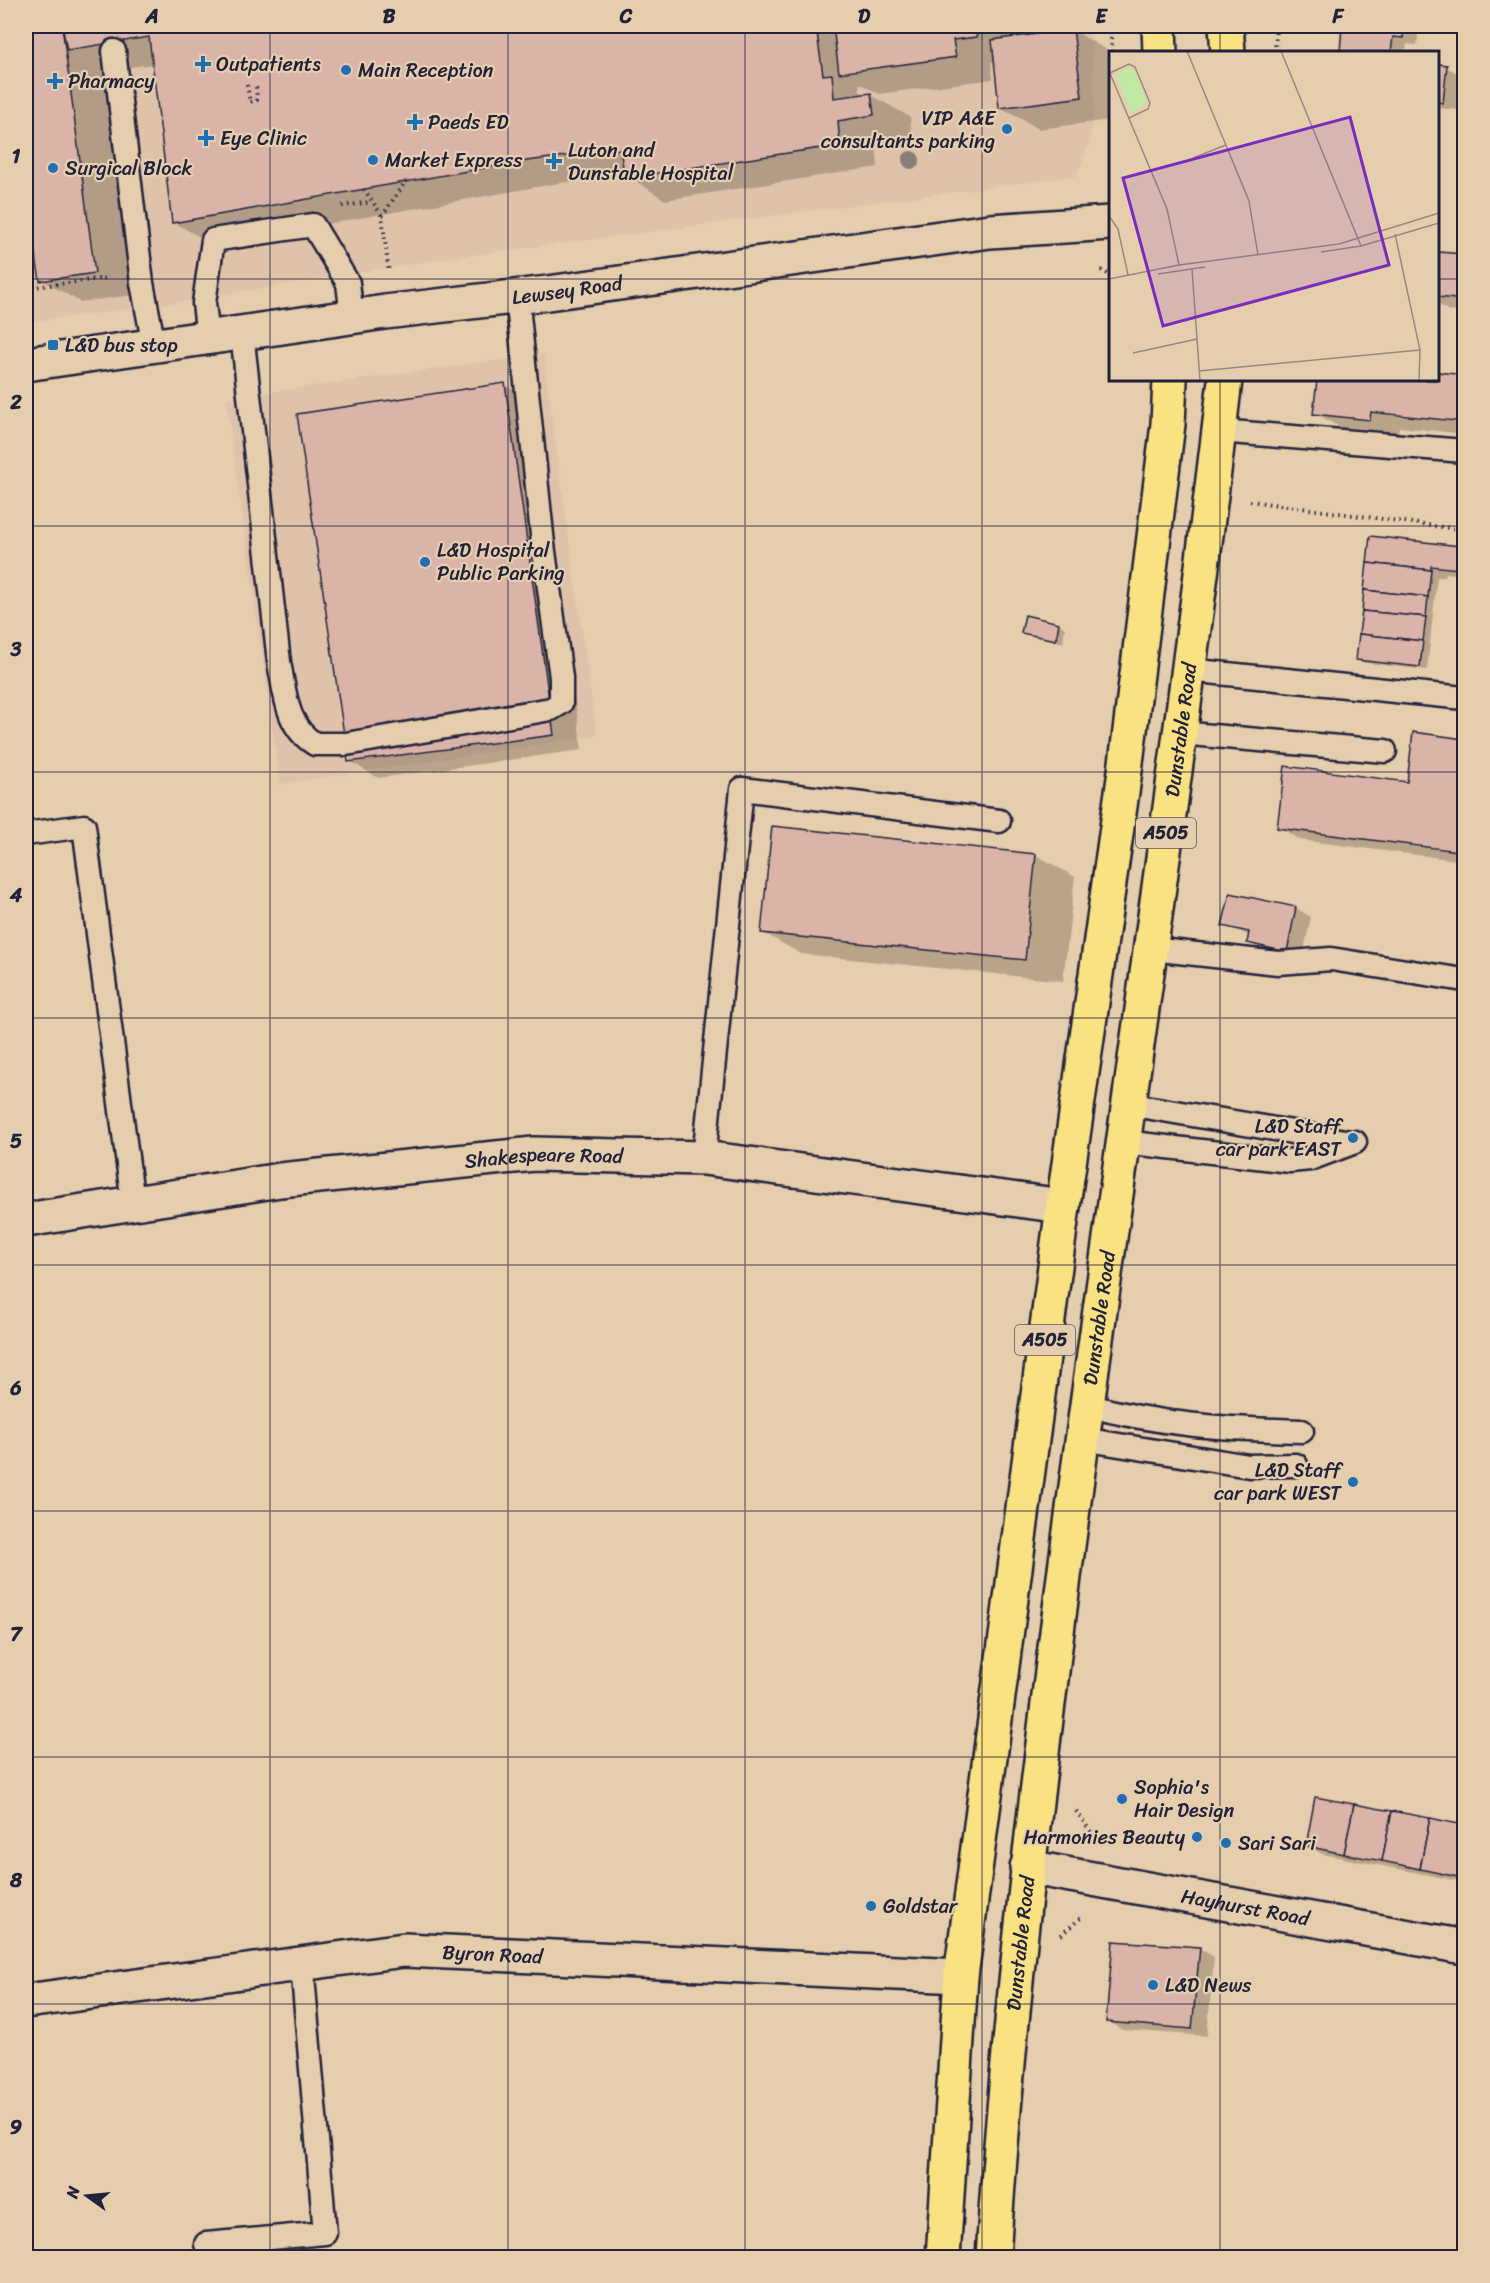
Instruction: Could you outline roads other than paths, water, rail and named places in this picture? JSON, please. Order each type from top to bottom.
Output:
[{"type":"main road","points":[[1159,26],[1160,51]]},
{"type":"main road","points":[[1226,26],[1228,51]]},
{"type":"main road","name":"A505","points":[[944,2258],[961,1976],[1063,1206],[1127,759],[1168,424],[1170,381]]},
{"type":"main road","name":"Dunstable Road","points":[[993,2258],[1000,2153],[1027,1867],[1082,1439],[1151,949],[1225,381]]},
{"type":"street","name":"Lewsey Road","points":[[26,364],[352,317],[990,231],[1109,223]]},
{"type":"street","name":"Shakespeare Road","points":[[26,1220],[280,1180],[534,1154],[704,1158],[1063,1206]]},
{"type":"street","name":"Hayhurst Road","points":[[1027,1867],[1464,1947]]},
{"type":"street","name":"Byron Road","points":[[26,2001],[404,1950],[961,1976]]},
{"type":"lane","points":[[114,51],[142,274],[154,346]]},
{"type":"lane","points":[[208,338],[204,303],[213,240],[313,225],[348,283],[352,317]]},
{"type":"lane","points":[[242,333],[279,662],[288,712],[297,728],[315,744],[346,744],[551,709],[561,703],[561,677],[542,532],[517,296]]},
{"type":"lane","points":[[1219,431],[1464,451]]},
{"type":"lane","points":[[1188,670],[1464,698]]},
{"type":"lane","points":[[1179,733],[1385,752]]},
{"type":"lane","points":[[704,1158],[742,789],[999,820]]},
{"type":"lane","points":[[26,834],[84,826],[133,1203]]},
{"type":"lane","points":[[1151,949],[1278,963],[1331,959],[1464,980]]},
{"type":"lane","points":[[1123,1142],[1290,1161],[1310,1159],[1355,1143],[1128,1104]]},
{"type":"lane","points":[[1087,1405],[1150,1421],[1222,1429],[1302,1431]]},
{"type":"lane","points":[[1082,1439],[1249,1466],[1296,1465]]},
{"type":"lane","points":[[206,2244],[324,2233],[302,1964]]},
{"type":"place","name":"Outpatients","points":[[203,64]]},
{"type":"place","name":"Main Reception","points":[[346,70]]},
{"type":"place","name":"Pharmacy","points":[[55,81]]},
{"type":"place","name":"Paeds ED","points":[[415,122]]},
{"type":"place","name":"VIP A&E consultants parking","points":[[1007,129]]},
{"type":"place","name":"Eye Clinic","points":[[206,138]]},
{"type":"place","name":"Market Express","points":[[373,160]]},
{"type":"place","name":"Luton and Dunstable Hospital","points":[[554,161]]},
{"type":"place","name":"Surgical Block","points":[[53,168]]},
{"type":"place","name":"L&D bus stop","points":[[53,345]]},
{"type":"place","name":"L&D Hospital Public Parking","points":[[425,562]]},
{"type":"place","name":"L&D Staff car park EAST","points":[[1353,1138]]},
{"type":"place","name":"L&D Staff car park WEST","points":[[1353,1482]]},
{"type":"place","name":"Sophia's Hair Design","points":[[1122,1799]]},
{"type":"place","name":"Harmonies Beauty","points":[[1197,1837]]},
{"type":"place","name":"Sari Sari","points":[[1226,1843]]},
{"type":"place","name":"Goldstar","points":[[871,1906]]},
{"type":"place","name":"L&D News","points":[[1153,1985]]}]
